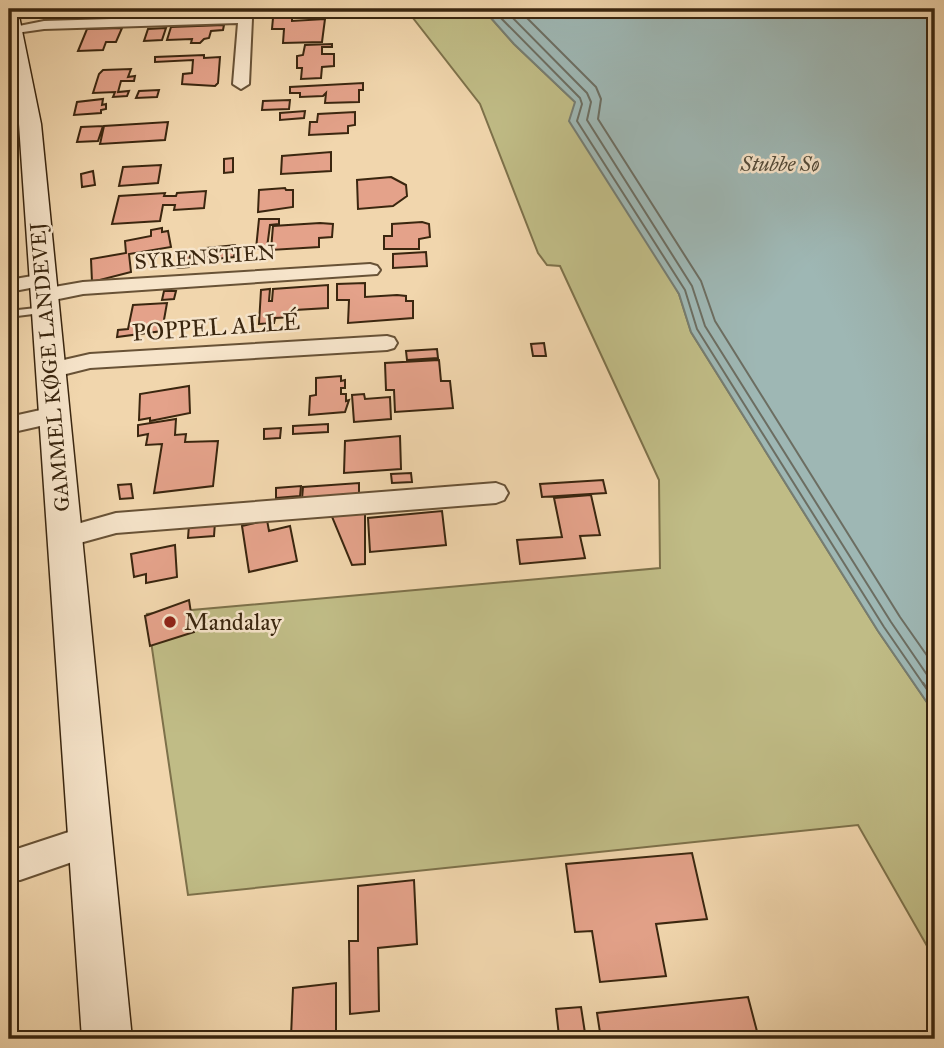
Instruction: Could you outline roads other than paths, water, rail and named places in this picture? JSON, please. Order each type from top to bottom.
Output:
[{"type":"main road","name":"GAMMEL KØGE LANDEVEJ","points":[[11,24],[30,124],[107,1039]]},
{"type":"street","name":"GAMMEL KØGE LANDEVEJ","points":[[11,24],[245,19],[241,84]]},
{"type":"street","name":"SYRENSTIEN","points":[[9,286],[44,295],[83,288],[370,270]]},
{"type":"street","name":"POPPEL ALLÉ","points":[[50,370],[90,361],[387,343]]},
{"type":"street","points":[[9,425],[54,415]]},
{"type":"street","name":"GAMMEL KØGE LANDEVEJ","points":[[65,537],[116,523],[496,493]]},
{"type":"street","points":[[9,865],[20,864],[90,841]]},
{"type":"lane","points":[[9,314],[44,295]]},
{"type":"water","name":"Stubbe Sø","points":[[483,9],[935,9],[935,714],[878,631],[691,332],[679,294],[569,121],[575,102],[514,44]]},
{"type":"place","name":"Mandalay","points":[[170,622]]}]
